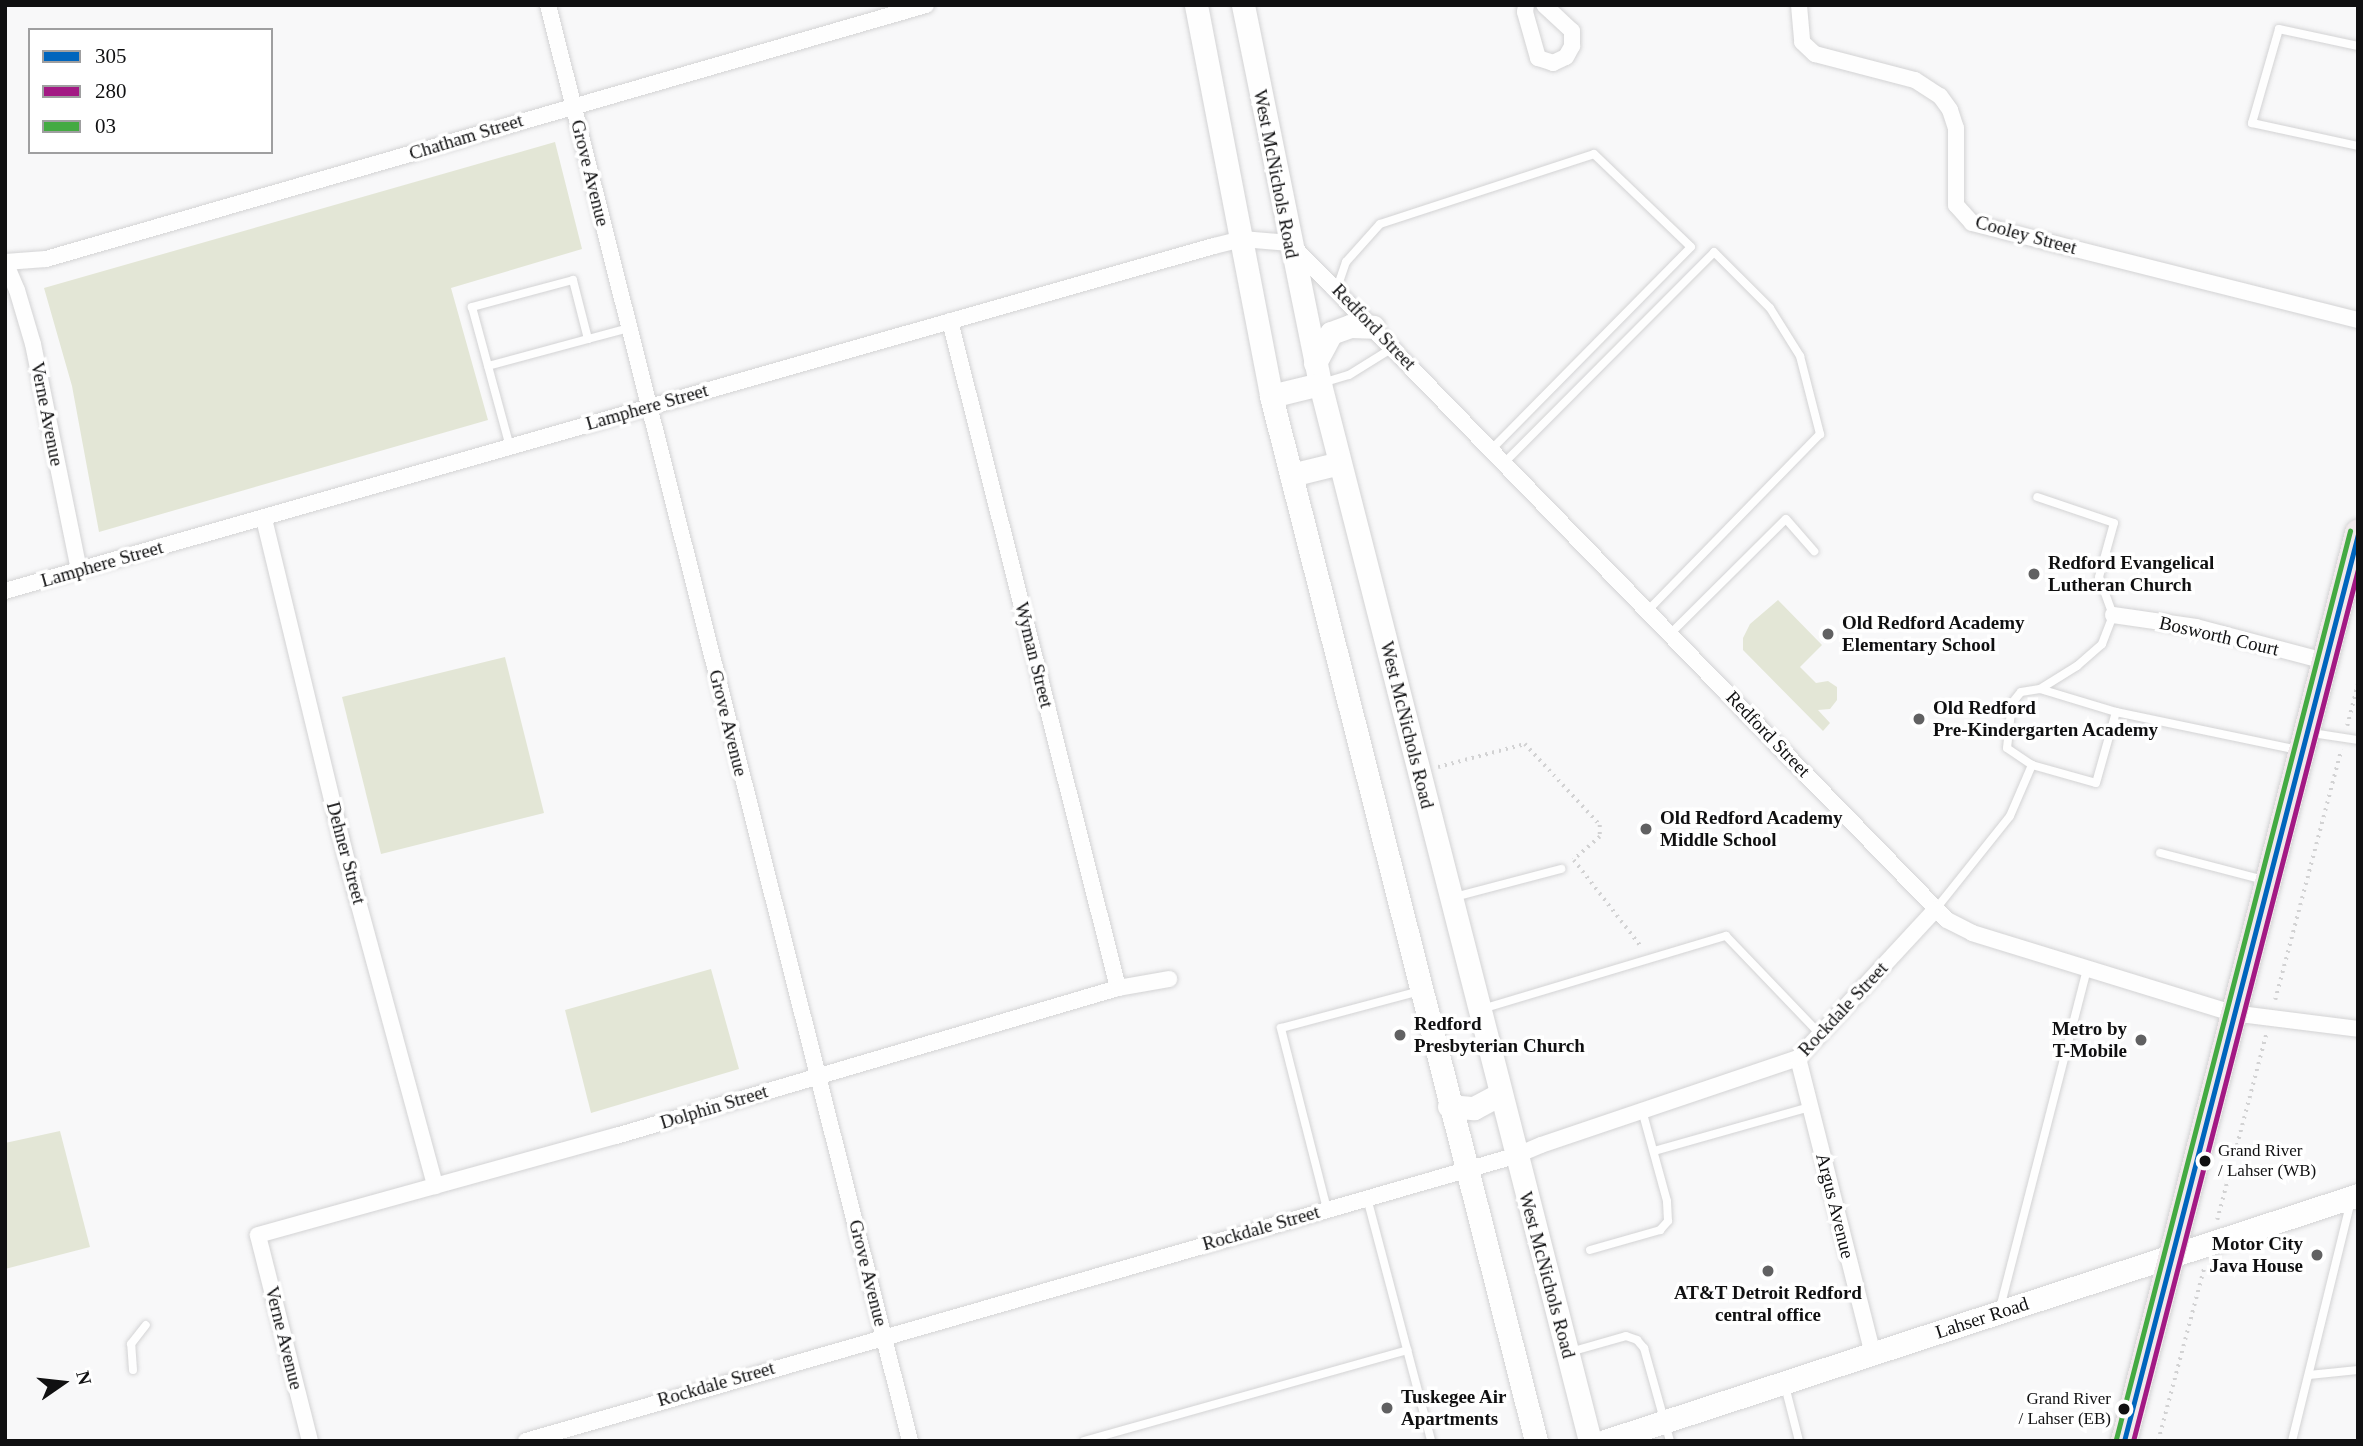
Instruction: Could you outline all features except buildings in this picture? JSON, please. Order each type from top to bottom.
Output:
[{"type":"main road","points":[[1196,5],[1271,396],[1536,1441]]},
{"type":"main road","name":"West McNichols Road","points":[[1243,5],[1317,373],[1590,1441]]},
{"type":"main road","points":[[1271,396],[1317,373],[1331,333],[1350,326],[1373,327]]},
{"type":"main road","points":[[1291,475],[1340,463]]},
{"type":"main road","points":[[2123,1441],[2358,533]]},
{"type":"main road","points":[[1449,1106],[1474,1108],[1500,1094]]},
{"type":"main road","name":"Lahser Road","points":[[1605,1441],[1667,1432],[1784,1383],[2355,1197]]},
{"type":"street","name":"Grove Avenue","points":[[548,5],[910,1441]]},
{"type":"street","name":"Chatham Street","points":[[5,262],[46,259],[926,5]]},
{"type":"street","points":[[1526,5],[1525,12],[1538,58],[1553,64],[1566,57],[1572,46],[1572,31],[1544,5]]},
{"type":"street","name":"Cooley Street","points":[[1799,5],[1802,42],[1815,54],[1916,80],[1940,96],[1950,110],[1956,128],[1956,205],[1972,223],[2358,320]]},
{"type":"street","name":"Lamphere Street","points":[[5,591],[1242,239],[1290,243]]},
{"type":"street","name":"Redford Street","points":[[1290,243],[1394,347],[1490,452],[1670,634],[1935,910],[1972,933],[2232,1013],[2358,1029]]},
{"type":"street","name":"Verne Avenue","points":[[5,262],[17,290],[33,344],[79,570]]},
{"type":"street","name":"Wyman Street","points":[[950,321],[1118,988]]},
{"type":"street","name":"Dehner Street","points":[[264,519],[348,861],[435,1186]]},
{"type":"street","name":"Bosworth Court","points":[[2113,615],[2196,627],[2325,660]]},
{"type":"street","name":"Rockdale Street","points":[[526,1441],[1515,1156],[1798,1058],[1935,910]]},
{"type":"street","name":"Dolphin Street","points":[[258,1235],[1118,988],[1169,979]]},
{"type":"street","name":"Argus Avenue","points":[[1798,1058],[1873,1354]]},
{"type":"street","name":"Verne Avenue","points":[[258,1235],[310,1441]]},
{"type":"lane","points":[[2358,46],[2279,29],[2252,123],[2358,146]]},
{"type":"lane","points":[[1336,288],[1346,262],[1380,225],[1594,154],[1691,247],[1490,452]]},
{"type":"lane","points":[[1503,464],[1714,252],[1770,308],[1800,356],[1820,435],[1647,611]]},
{"type":"lane","points":[[510,447],[472,307],[573,280],[588,339]]},
{"type":"lane","points":[[488,366],[629,328]]},
{"type":"lane","points":[[1317,373],[1349,375],[1394,347]]},
{"type":"lane","points":[[2037,497],[2114,523],[2099,577],[2113,615],[2102,644],[2077,666],[2040,689],[2021,692],[2012,703],[2007,748],[2032,765],[2096,783],[2116,712]]},
{"type":"lane","points":[[1670,634],[1786,519],[1814,551]]},
{"type":"lane","points":[[2040,689],[2116,712],[2304,741],[2344,738],[2358,740]]},
{"type":"lane","points":[[1935,910],[1960,883],[2010,817],[2032,765]]},
{"type":"lane","points":[[2160,853],[2267,881]]},
{"type":"lane","points":[[1451,898],[1561,869]]},
{"type":"lane","points":[[1479,1010],[1726,936],[1820,1034]]},
{"type":"lane","points":[[1999,1313],[2087,968]]},
{"type":"lane","points":[[1327,1209],[1281,1028],[1420,991]]},
{"type":"lane","points":[[1654,1151],[1810,1107]]},
{"type":"lane","points":[[1590,1250],[1660,1230],[1668,1221],[1667,1201],[1642,1110]]},
{"type":"lane","points":[[2292,1441],[2355,1197]]},
{"type":"lane","points":[[1367,1198],[1431,1441]]},
{"type":"lane","points":[[133,1370],[131,1344],[146,1325]]},
{"type":"lane","points":[[1567,1353],[1626,1336],[1637,1340],[1644,1348],[1667,1432]]},
{"type":"lane","points":[[1084,1441],[1407,1350]]},
{"type":"lane","points":[[2309,1375],[2358,1370]]},
{"type":"lane","points":[[1784,1383],[1799,1441]]},
{"type":"path","points":[[2158,1441],[2358,684]]},
{"type":"path","points":[[1419,772],[1525,744],[1600,825],[1600,837],[1574,860],[1640,945]]},
{"type":"green space","points":[[555,142],[582,249],[451,288],[488,420],[99,532],[72,386],[44,288]]},
{"type":"green space","points":[[1778,600],[1822,645],[1800,667],[1816,683],[1828,681],[1837,687],[1837,700],[1830,709],[1818,710],[1830,723],[1823,731],[1743,650],[1743,638],[1750,624]]},
{"type":"green space","points":[[505,657],[544,813],[381,854],[342,697]]},
{"type":"green space","points":[[711,969],[739,1069],[591,1113],[565,1010]]},
{"type":"green space","points":[[60,1131],[90,1247],[5,1269],[5,1143]]},
{"type":"transit line","name":"03","points":[[2116,1439],[2350,531]]},
{"type":"transit line","name":"305","points":[[2124,1441],[2358,534]]},
{"type":"transit line","name":"280","points":[[2133,1441],[2358,569]]},
{"type":"place","name":"Redford Evangelical Lutheran Church","points":[[2034,574]]},
{"type":"place","name":"Old Redford Academy Elementary School","points":[[1828,634]]},
{"type":"place","name":"Old Redford Pre-Kindergarten Academy","points":[[1919,719]]},
{"type":"place","name":"Old Redford Academy Middle School","points":[[1646,829]]},
{"type":"place","name":"Redford Presbyterian Church","points":[[1400,1035]]},
{"type":"place","name":"Metro by T-Mobile","points":[[2141,1040]]},
{"type":"place","name":"Grand River / Lahser (WB)","points":[[2205,1161]]},
{"type":"place","name":"Motor City Java House","points":[[2317,1255]]},
{"type":"place","name":"AT&T Detroit Redford central office","points":[[1768,1271]]},
{"type":"place","name":"Tuskegee Air Apartments","points":[[1387,1408]]},
{"type":"place","name":"Grand River / Lahser (EB)","points":[[2124,1409]]}]
